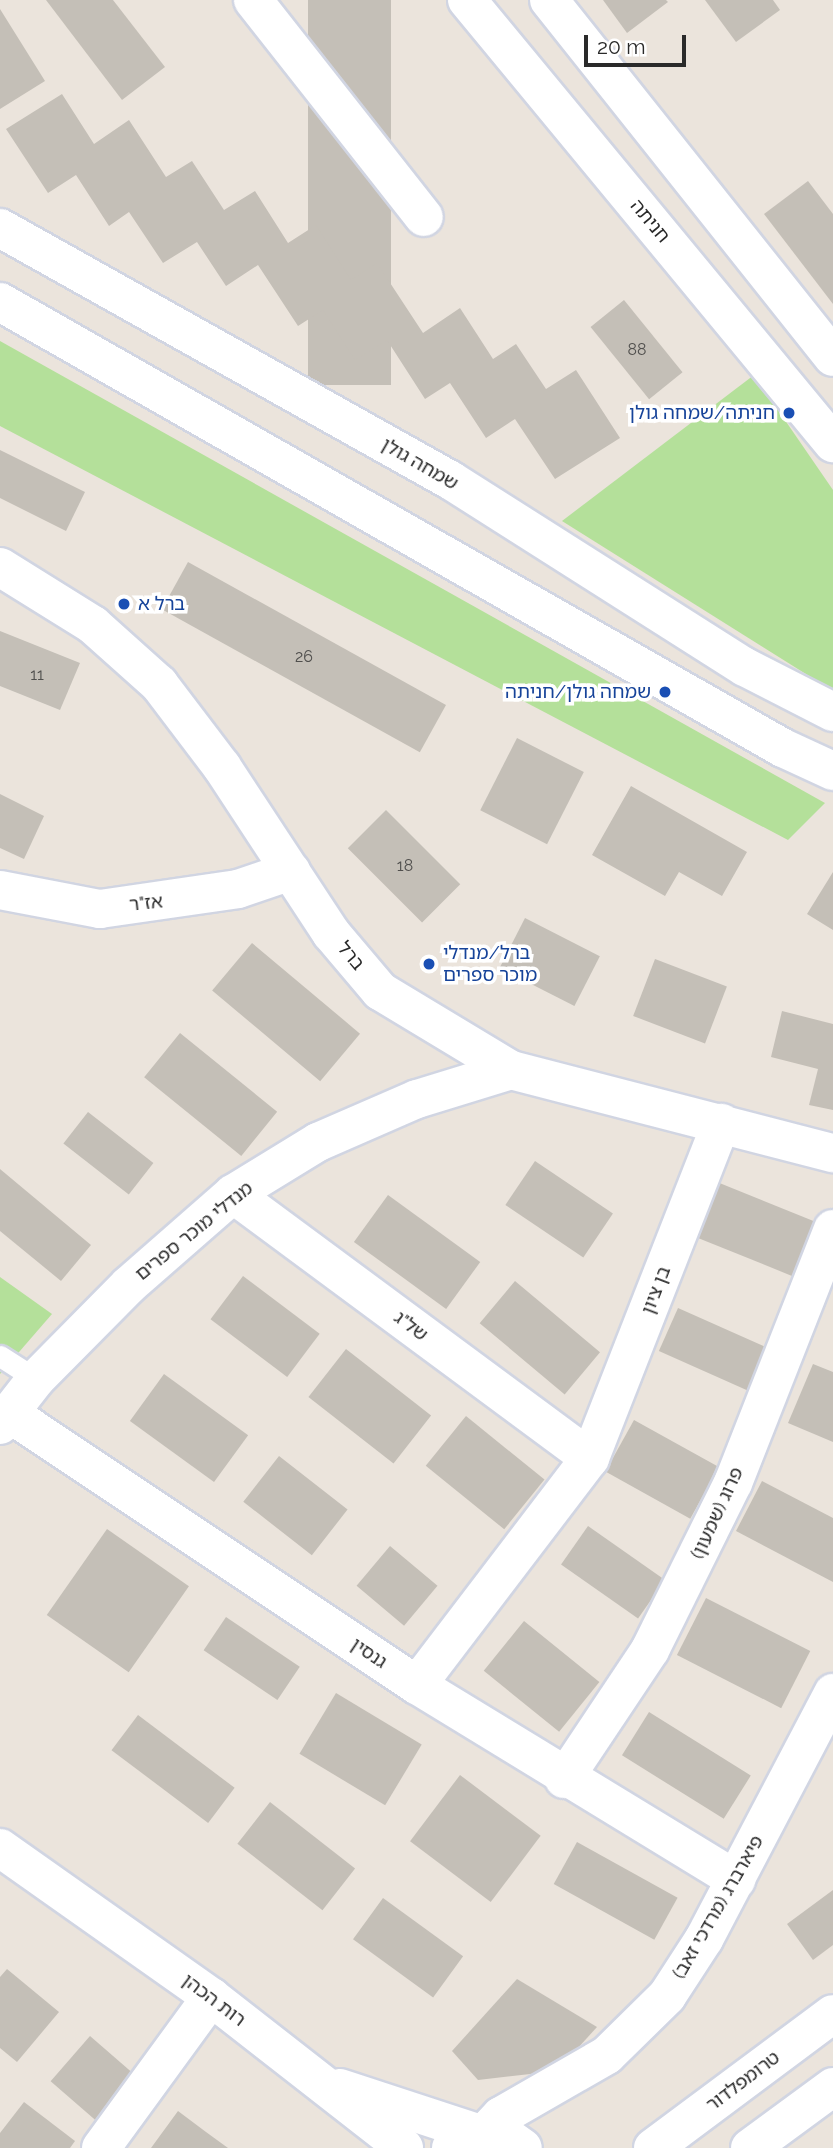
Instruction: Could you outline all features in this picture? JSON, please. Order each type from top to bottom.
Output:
[{"type":"street","points":[[253,0],[424,217]]},
{"type":"street","name":"חניתה","points":[[467,0],[833,443]]},
{"type":"street","points":[[549,0],[833,357]]},
{"type":"street","name":"שמחה גולן","points":[[0,228],[450,480],[745,667],[833,712]]},
{"type":"street","points":[[0,302],[783,748],[833,771]]},
{"type":"street","name":"ברל","points":[[0,567],[93,625],[159,684],[291,871],[331,933],[380,991],[511,1070],[833,1153]]},
{"type":"street","name":"אז\"ר","points":[[0,890],[100,908],[238,889],[291,871]]},
{"type":"street","name":"מנדלי מוכר ספרים","points":[[5,1419],[36,1379],[129,1285],[233,1194],[318,1142],[417,1100],[511,1070]]},
{"type":"street","name":"בן ציון","points":[[417,1685],[590,1458],[721,1123]]},
{"type":"street","name":"של\"ג","points":[[233,1194],[590,1458]]},
{"type":"street","name":"פרוג (שמעון)","points":[[564,1779],[650,1650],[733,1483],[833,1228]]},
{"type":"street","name":"גנסין","points":[[5,1419],[564,1779],[736,1880]]},
{"type":"street","name":"פיארברג (מרדכי זאב)","points":[[467,2141],[501,2116],[607,2055],[640,2026],[704,1939],[833,1693]]},
{"type":"street","name":"רות הכהן","points":[[9,1854],[211,1997],[404,2148]]},
{"type":"street","points":[[102,2148],[211,1997]]},
{"type":"street","name":"טרומפלדור","points":[[653,2148],[833,2014]]},
{"type":"street","points":[[318,2081],[467,2141],[509,2138],[523,2148]]},
{"type":"street","points":[[750,2148],[833,2087]]},
{"type":"lane","points":[[0,1356],[36,1379]]},
{"type":"green space","points":[[0,341],[825,803],[788,840],[0,426]]},
{"type":"green space","points":[[754,375],[833,490],[833,691],[562,521]]},
{"type":"green space","points":[[0,1277],[52,1314],[0,1374]]},
{"type":"building","points":[[46,0],[113,0],[165,67],[122,100]]},
{"type":"building","points":[[308,0],[391,0],[391,385],[308,385]]},
{"type":"building","points":[[603,0],[666,0],[668,2],[627,33]]},
{"type":"building","points":[[705,0],[773,0],[780,10],[736,42]]},
{"type":"building","points":[[0,9],[45,81],[0,109]]},
{"type":"building","points":[[62,94],[94,144],[129,120],[166,177],[192,161],[224,210],[255,191],[288,243],[316,225],[351,280],[377,263],[423,333],[460,308],[493,359],[516,344],[546,389],[576,370],[620,438],[555,479],[515,419],[486,438],[450,383],[425,399],[387,340],[355,360],[323,310],[298,326],[258,265],[226,286],[197,242],[163,263],[129,212],[109,226],[76,175],[48,193],[6,129]]},
{"type":"building","points":[[808,181],[833,214],[833,304],[764,214]]},
{"type":"building","points":[[624,300],[683,372],[649,399],[591,327]]},
{"type":"building","points":[[0,450],[85,492],[66,531],[0,498]]},
{"type":"building","points":[[188,562],[446,705],[420,752],[162,609]]},
{"type":"building","points":[[0,631],[80,663],[60,710],[0,686]]},
{"type":"building","points":[[517,738],[584,772],[547,844],[480,810]]},
{"type":"building","points":[[631,786],[747,852],[722,896],[679,872],[665,896],[592,855]]},
{"type":"building","points":[[0,794],[44,816],[24,859],[0,848]]},
{"type":"building","points":[[386,810],[460,884],[422,922],[348,848]]},
{"type":"building","points":[[833,872],[833,930],[807,914]]},
{"type":"building","points":[[525,918],[600,956],[574,1006],[500,968]]},
{"type":"building","points":[[252,943],[360,1034],[320,1081],[212,990]]},
{"type":"building","points":[[655,959],[727,987],[705,1044],[633,1016]]},
{"type":"building","points":[[782,1011],[833,1024],[833,1110],[809,1105],[818,1069],[771,1057]]},
{"type":"building","points":[[180,1033],[277,1112],[241,1156],[144,1077]]},
{"type":"building","points":[[88,1112],[153,1163],[129,1195],[63,1144]]},
{"type":"building","points":[[535,1161],[613,1214],[583,1258],[505,1205]]},
{"type":"building","points":[[0,1169],[91,1245],[61,1281],[0,1231]]},
{"type":"building","points":[[717,1182],[815,1222],[793,1276],[695,1237]]},
{"type":"building","points":[[388,1195],[480,1262],[446,1309],[354,1242]]},
{"type":"building","points":[[243,1276],[320,1334],[287,1377],[211,1319]]},
{"type":"building","points":[[515,1281],[600,1352],[565,1394],[480,1323]]},
{"type":"building","points":[[678,1308],[768,1348],[749,1391],[659,1351]]},
{"type":"building","points":[[346,1349],[431,1415],[394,1464],[308,1397]]},
{"type":"building","points":[[813,1364],[833,1372],[833,1442],[788,1423]]},
{"type":"building","points":[[164,1374],[248,1435],[214,1482],[130,1421]]},
{"type":"building","points":[[466,1416],[544,1480],[504,1529],[426,1466]]},
{"type":"building","points":[[634,1420],[719,1467],[690,1519],[605,1472]]},
{"type":"building","points":[[279,1456],[348,1510],[312,1555],[243,1502]]},
{"type":"building","points":[[762,1481],[833,1518],[833,1582],[736,1531]]},
{"type":"building","points":[[588,1526],[665,1580],[638,1618],[561,1565]]},
{"type":"building","points":[[107,1529],[189,1586],[129,1672],[47,1615]]},
{"type":"building","points":[[390,1546],[437,1586],[404,1626],[357,1586]]},
{"type":"building","points":[[706,1598],[810,1651],[781,1708],[677,1655]]},
{"type":"building","points":[[226,1617],[300,1667],[277,1700],[204,1650]]},
{"type":"building","points":[[524,1621],[599,1682],[559,1732],[484,1671]]},
{"type":"building","points":[[336,1693],[422,1745],[385,1805],[299,1754]]},
{"type":"building","points":[[649,1712],[751,1776],[724,1819],[622,1755]]},
{"type":"building","points":[[138,1715],[235,1788],[208,1823],[112,1750]]},
{"type":"building","points":[[460,1775],[541,1836],[491,1902],[410,1841]]},
{"type":"building","points":[[270,1802],[355,1868],[322,1910],[237,1844]]},
{"type":"building","points":[[577,1842],[678,1898],[654,1940],[554,1884]]},
{"type":"building","points":[[833,1890],[833,1945],[813,1960],[787,1924]]},
{"type":"building","points":[[383,1898],[463,1956],[433,1997],[353,1939]]},
{"type":"building","points":[[7,1969],[59,2012],[17,2062],[0,2048],[0,1977]]},
{"type":"building","points":[[517,1979],[597,2027],[557,2071],[478,2080],[452,2051]]},
{"type":"building","points":[[90,2036],[138,2077],[98,2123],[51,2081]]},
{"type":"building","points":[[24,2102],[75,2141],[70,2148],[0,2148],[0,2133]]},
{"type":"building","points":[[178,2111],[206,2132],[228,2148],[151,2148]]},
{"type":"place","name":"חניתה/שמחה גולן","points":[[789,413]]},
{"type":"place","name":"ברל א","points":[[124,604]]},
{"type":"place","name":"שמחה גולן/חניתה","points":[[665,692]]},
{"type":"place","name":"ברל/מנדלי מוכר ספרים","points":[[429,964]]}]
